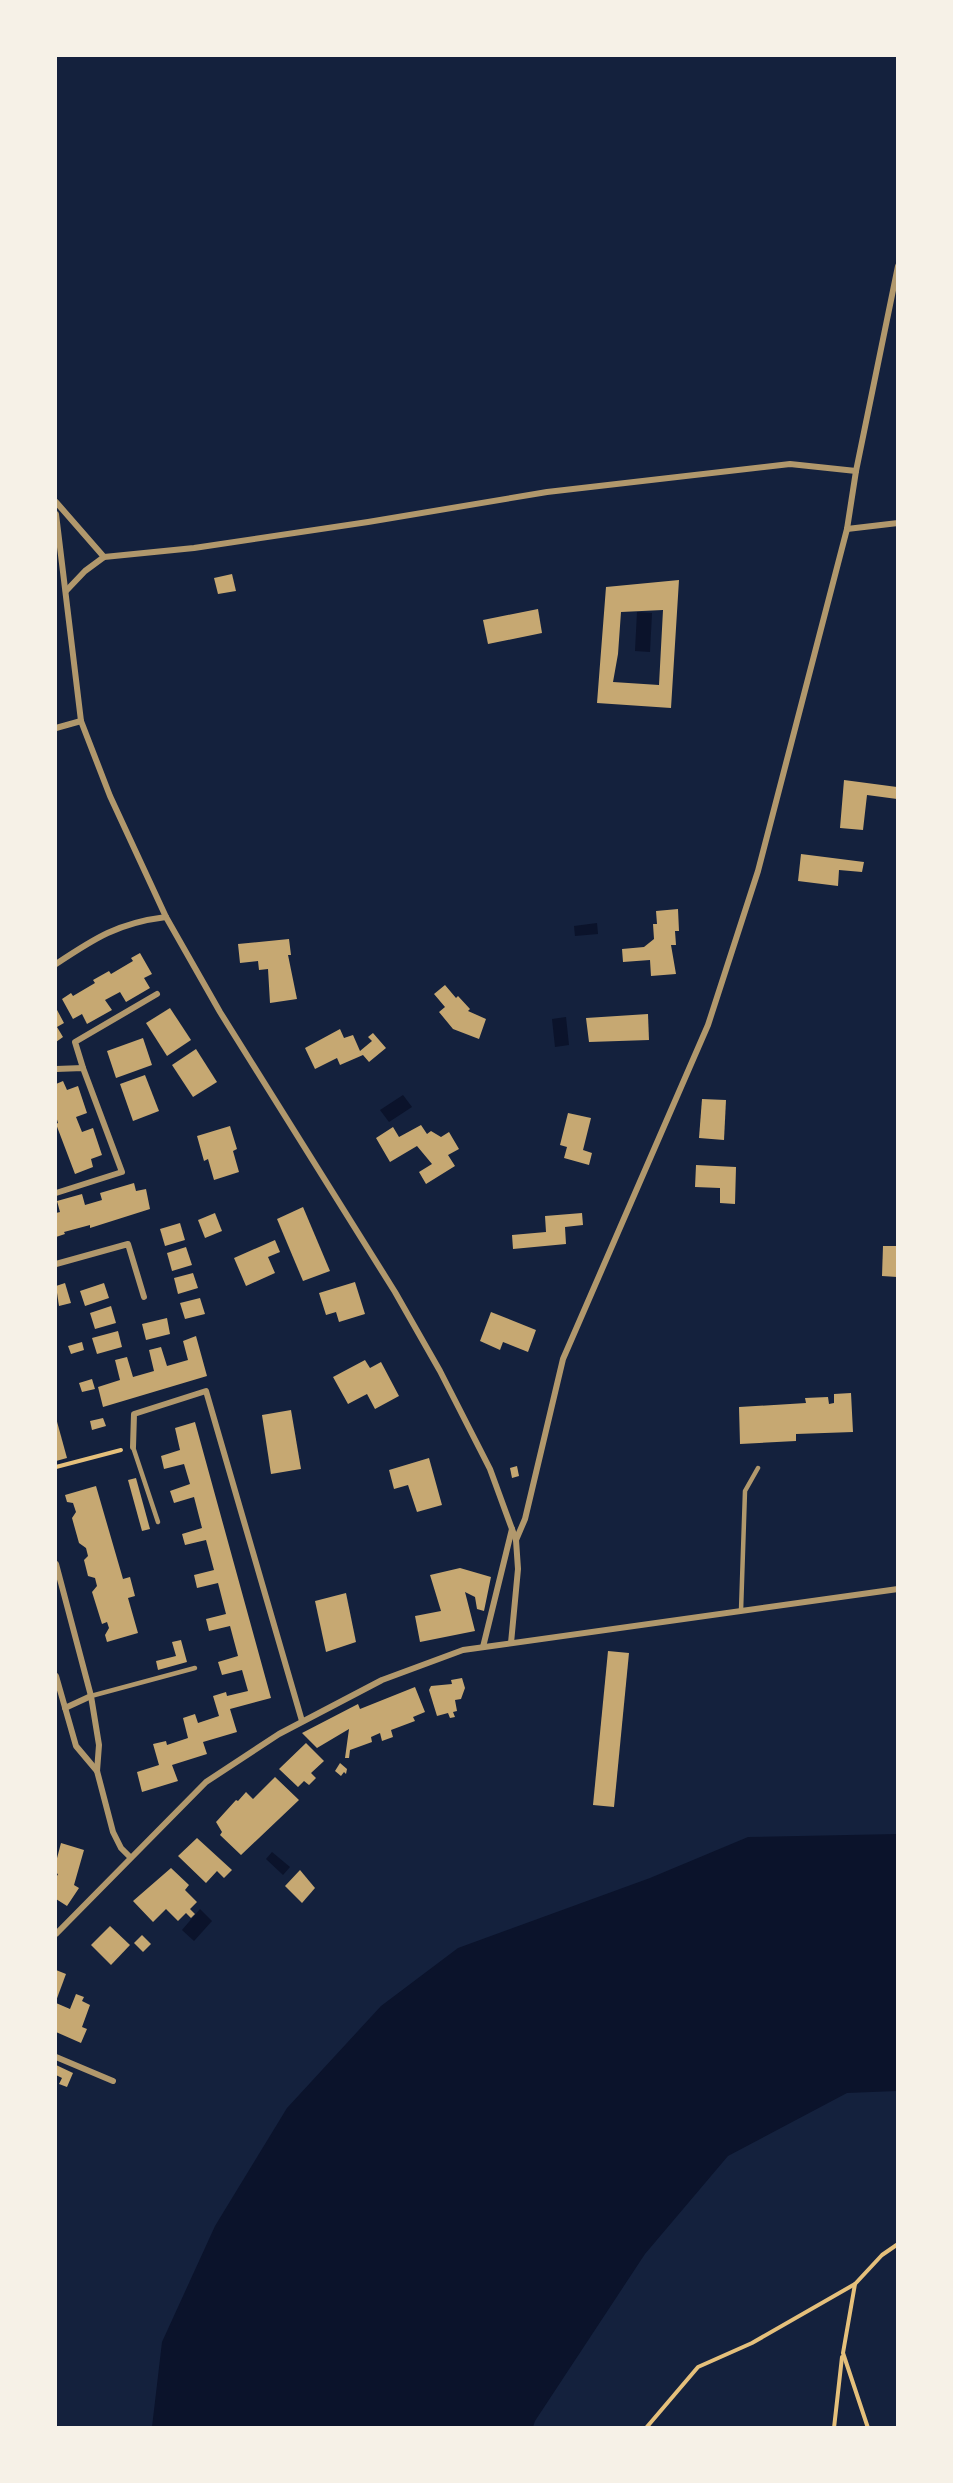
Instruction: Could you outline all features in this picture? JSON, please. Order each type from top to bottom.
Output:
[{"type":"street","points":[[516,1540],[525,1519],[563,1359],[708,1025],[758,871],[847,529],[856,471],[897,266]]},
{"type":"street","points":[[66,591],[85,571],[104,557],[194,548],[547,492],[779,465],[790,464],[856,471]]},
{"type":"street","points":[[56,502],[104,557]]},
{"type":"street","points":[[56,514],[81,721],[124,829],[166,917],[226,1022],[395,1292],[440,1371],[490,1469],[516,1540],[518,1569],[511,1643]]},
{"type":"street","points":[[847,529],[897,523]]},
{"type":"street","points":[[56,728],[81,721]]},
{"type":"street","points":[[56,964],[113,929],[137,920],[166,917]]},
{"type":"street","points":[[56,1193],[122,1172],[75,1042],[157,994]]},
{"type":"street","points":[[56,1069],[83,1068]]},
{"type":"street","points":[[56,1264],[128,1244],[144,1297]]},
{"type":"street","points":[[133,1447],[134,1414],[206,1391],[302,1721]]},
{"type":"street","points":[[483,1647],[512,1528]]},
{"type":"street","points":[[56,1564],[91,1696],[99,1744],[97,1771],[113,1832],[121,1848],[130,1857]]},
{"type":"street","points":[[56,1934],[206,1782],[302,1721],[382,1680],[463,1650],[897,1589]]},
{"type":"street","points":[[56,1676],[76,1746],[97,1771]]},
{"type":"street","points":[[64,1708],[91,1696]]},
{"type":"street","points":[[56,2057],[113,2081]]},
{"type":"lane","points":[[133,1447],[159,1522]]},
{"type":"lane","points":[[741,1611],[745,1491],[758,1468]]},
{"type":"lane","points":[[91,1696],[195,1668]]},
{"type":"path","points":[[56,1467],[133,1447]]},
{"type":"path","points":[[646,2427],[698,2367],[752,2343],[855,2284],[882,2255],[897,2244]]},
{"type":"path","points":[[834,2427],[843,2353],[855,2284]]},
{"type":"path","points":[[843,2353],[868,2427]]},
{"type":"water","points":[[637,612],[652,613],[650,652],[635,651]]},
{"type":"water","points":[[597,923],[598,934],[575,936],[574,926]]},
{"type":"water","points":[[566,1017],[569,1045],[555,1047],[552,1019]]},
{"type":"water","points":[[403,1095],[412,1107],[389,1122],[380,1110]]},
{"type":"water","points":[[897,1834],[897,2091],[847,2093],[728,2156],[645,2254],[533,2427],[152,2427],[162,2342],[215,2226],[287,2108],[381,2006],[458,1948],[650,1878],[748,1837]]},
{"type":"water","points":[[272,1852],[290,1867],[283,1875],[266,1859]]},
{"type":"water","points":[[200,1909],[212,1921],[194,1941],[182,1930]]},
{"type":"building","points":[[232,574],[236,591],[218,594],[214,578]]},
{"type":"building","points":[[679,580],[671,708],[597,703],[606,587]],"holes":[[[663,610],[659,685],[613,682],[621,612]]]},
{"type":"building","points":[[538,609],[542,633],[488,644],[483,620]]},
{"type":"building","points":[[844,780],[897,787],[897,799],[867,795],[863,830],[840,828]]},
{"type":"building","points":[[801,854],[864,862],[862,872],[839,870],[838,886],[798,881]]},
{"type":"building","points":[[678,909],[679,931],[675,931],[676,945],[671,945],[676,974],[651,976],[650,960],[623,962],[622,949],[644,947],[654,939],[653,924],[657,924],[656,911]]},
{"type":"building","points":[[289,939],[291,955],[288,955],[297,999],[270,1003],[268,969],[259,970],[258,961],[240,963],[238,944]]},
{"type":"building","points":[[140,953],[152,974],[144,978],[150,988],[126,1002],[120,992],[105,1000],[112,1010],[87,1024],[82,1014],[73,1019],[62,999],[71,993],[73,996],[95,983],[93,980],[109,971],[111,974],[133,961],[131,958]]},
{"type":"building","points":[[445,985],[470,1009],[468,1011],[486,1019],[479,1039],[453,1029],[439,1012],[445,1007],[434,994]]},
{"type":"building","points":[[56,1008],[64,1023],[57,1027],[63,1037],[56,1042]]},
{"type":"building","points":[[170,1008],[191,1040],[167,1056],[146,1023]]},
{"type":"building","points":[[648,1014],[649,1040],[589,1042],[586,1018]]},
{"type":"building","points":[[340,1029],[344,1038],[353,1035],[360,1051],[372,1041],[368,1037],[373,1033],[386,1048],[369,1062],[363,1055],[340,1065],[337,1058],[315,1069],[305,1048]]},
{"type":"building","points":[[143,1038],[152,1065],[116,1078],[107,1051]]},
{"type":"building","points":[[196,1049],[217,1082],[193,1097],[172,1065]]},
{"type":"building","points":[[145,1075],[159,1111],[133,1121],[120,1084]]},
{"type":"building","points":[[63,1081],[67,1090],[78,1086],[87,1113],[76,1117],[82,1132],[93,1128],[102,1155],[91,1159],[93,1167],[75,1174],[56,1124],[58,1123],[56,1084]]},
{"type":"building","points":[[702,1099],[726,1100],[724,1140],[699,1138]]},
{"type":"building","points":[[568,1113],[591,1118],[583,1150],[592,1153],[589,1165],[564,1158],[567,1147],[560,1145]]},
{"type":"building","points":[[421,1125],[427,1134],[431,1131],[441,1137],[449,1132],[459,1149],[448,1155],[455,1166],[426,1184],[419,1172],[432,1164],[417,1146],[390,1162],[376,1138],[393,1127],[399,1137]]},
{"type":"building","points":[[230,1126],[237,1149],[233,1151],[239,1172],[214,1180],[208,1159],[204,1161],[197,1136]]},
{"type":"building","points":[[696,1165],[736,1167],[735,1204],[720,1203],[720,1188],[695,1187]]},
{"type":"building","points":[[134,1183],[136,1191],[146,1189],[150,1209],[90,1228],[90,1225],[64,1232],[65,1234],[56,1237],[56,1213],[60,1212],[57,1201],[82,1194],[85,1205],[102,1200],[100,1193]]},
{"type":"building","points":[[303,1207],[330,1271],[303,1281],[277,1219]]},
{"type":"building","points":[[215,1213],[222,1231],[205,1238],[198,1220]]},
{"type":"building","points":[[582,1213],[583,1225],[565,1227],[566,1244],[513,1249],[512,1235],[546,1232],[545,1216]]},
{"type":"building","points":[[180,1223],[185,1240],[165,1246],[160,1229]]},
{"type":"building","points":[[275,1240],[280,1252],[268,1257],[275,1273],[246,1286],[234,1258]]},
{"type":"building","points":[[883,1246],[897,1246],[897,1277],[882,1276]]},
{"type":"building","points":[[186,1247],[192,1265],[172,1271],[167,1253]]},
{"type":"building","points":[[193,1273],[198,1288],[178,1294],[174,1278]]},
{"type":"building","points":[[355,1282],[365,1314],[339,1322],[336,1312],[326,1315],[319,1293]]},
{"type":"building","points":[[65,1283],[71,1303],[59,1306],[56,1286]]},
{"type":"building","points":[[104,1283],[109,1298],[85,1306],[80,1291]]},
{"type":"building","points":[[200,1298],[205,1314],[185,1319],[180,1303]]},
{"type":"building","points":[[111,1306],[116,1323],[95,1329],[90,1313]]},
{"type":"building","points":[[491,1312],[536,1330],[528,1352],[503,1342],[500,1350],[480,1341]]},
{"type":"building","points":[[167,1318],[170,1334],[146,1340],[142,1324]]},
{"type":"building","points":[[118,1331],[122,1347],[97,1354],[92,1338]]},
{"type":"building","points":[[196,1336],[207,1376],[103,1407],[98,1387],[120,1380],[115,1360],[127,1357],[133,1377],[154,1371],[149,1350],[161,1347],[167,1366],[188,1360],[183,1341]]},
{"type":"building","points":[[82,1342],[84,1350],[71,1354],[68,1346]]},
{"type":"building","points":[[365,1360],[370,1368],[381,1362],[399,1396],[375,1409],[367,1394],[348,1404],[333,1377]]},
{"type":"building","points":[[92,1379],[95,1389],[82,1392],[79,1383]]},
{"type":"building","points":[[851,1393],[853,1432],[796,1434],[796,1441],[740,1444],[739,1407],[806,1403],[805,1398],[828,1397],[829,1404],[834,1403],[834,1394]]},
{"type":"building","points":[[291,1410],[301,1469],[271,1474],[262,1415]]},
{"type":"building","points":[[56,1418],[67,1458],[56,1461]]},
{"type":"building","points":[[103,1418],[106,1426],[92,1430],[90,1421]]},
{"type":"building","points":[[195,1422],[271,1698],[230,1709],[237,1732],[203,1742],[207,1754],[172,1765],[178,1781],[142,1792],[137,1772],[159,1765],[153,1744],[166,1741],[167,1745],[188,1738],[183,1718],[195,1714],[198,1723],[219,1716],[213,1696],[226,1692],[227,1696],[248,1691],[242,1670],[222,1675],[218,1662],[238,1656],[230,1626],[209,1631],[206,1619],[226,1614],[218,1583],[197,1588],[194,1575],[214,1570],[206,1540],[185,1545],[182,1534],[202,1528],[194,1497],[174,1503],[170,1491],[190,1484],[184,1464],[164,1469],[161,1456],[180,1450],[175,1428]]},
{"type":"building","points":[[429,1458],[442,1505],[417,1512],[408,1485],[394,1489],[389,1470]]},
{"type":"building","points":[[517,1466],[519,1476],[512,1478],[510,1468]]},
{"type":"building","points":[[136,1478],[150,1529],[142,1531],[128,1480]]},
{"type":"building","points":[[96,1486],[123,1579],[130,1577],[135,1596],[128,1598],[138,1633],[107,1642],[105,1635],[109,1628],[107,1622],[102,1624],[92,1592],[97,1586],[95,1578],[88,1576],[84,1560],[88,1556],[86,1548],[79,1543],[72,1518],[76,1512],[73,1503],[67,1502],[65,1495]]},
{"type":"building","points":[[460,1568],[491,1577],[484,1611],[477,1609],[475,1597],[465,1592],[475,1631],[420,1642],[415,1616],[441,1611],[430,1575]]},
{"type":"building","points":[[346,1593],[356,1642],[326,1652],[315,1601]]},
{"type":"building","points":[[181,1640],[187,1662],[158,1670],[156,1661],[176,1656],[172,1642]]},
{"type":"building","points":[[608,1651],[629,1653],[614,1807],[593,1805]]},
{"type":"building","points":[[462,1678],[465,1688],[461,1699],[455,1700],[457,1711],[453,1712],[455,1717],[450,1718],[448,1713],[437,1716],[429,1690],[431,1686],[452,1684],[451,1680]]},
{"type":"building","points":[[415,1687],[425,1712],[413,1717],[415,1721],[391,1730],[393,1737],[382,1741],[380,1733],[371,1737],[372,1742],[350,1750],[349,1758],[345,1758],[349,1729],[317,1748],[302,1733],[358,1704],[360,1709]]},
{"type":"building","points":[[306,1743],[324,1761],[311,1773],[316,1778],[309,1785],[304,1781],[298,1787],[279,1769]]},
{"type":"building","points":[[340,1763],[347,1769],[346,1774],[344,1772],[341,1776],[335,1771]]},
{"type":"building","points":[[275,1777],[299,1800],[241,1855],[220,1835],[222,1832],[216,1822],[246,1792],[253,1799]]},
{"type":"building","points":[[197,1838],[232,1870],[224,1878],[217,1871],[206,1883],[178,1856]]},
{"type":"building","points":[[61,1843],[84,1850],[74,1885],[79,1888],[67,1906],[56,1899],[58,1874],[56,1873],[56,1862]]},
{"type":"building","points":[[171,1868],[189,1885],[185,1890],[197,1902],[190,1909],[195,1914],[191,1918],[186,1913],[178,1921],[166,1909],[153,1922],[133,1901]]},
{"type":"building","points":[[300,1870],[315,1888],[302,1903],[285,1886]]},
{"type":"building","points":[[110,1926],[130,1945],[111,1965],[91,1945]]},
{"type":"building","points":[[142,1935],[151,1944],[143,1952],[134,1943]]},
{"type":"building","points":[[56,1970],[66,1974],[56,2001]]},
{"type":"building","points":[[76,1994],[84,1997],[82,2001],[90,2005],[82,2027],[87,2029],[81,2043],[56,2032],[56,2003],[70,2009]]},
{"type":"building","points":[[56,2065],[73,2073],[67,2087],[59,2084],[62,2078],[56,2075]]}]
